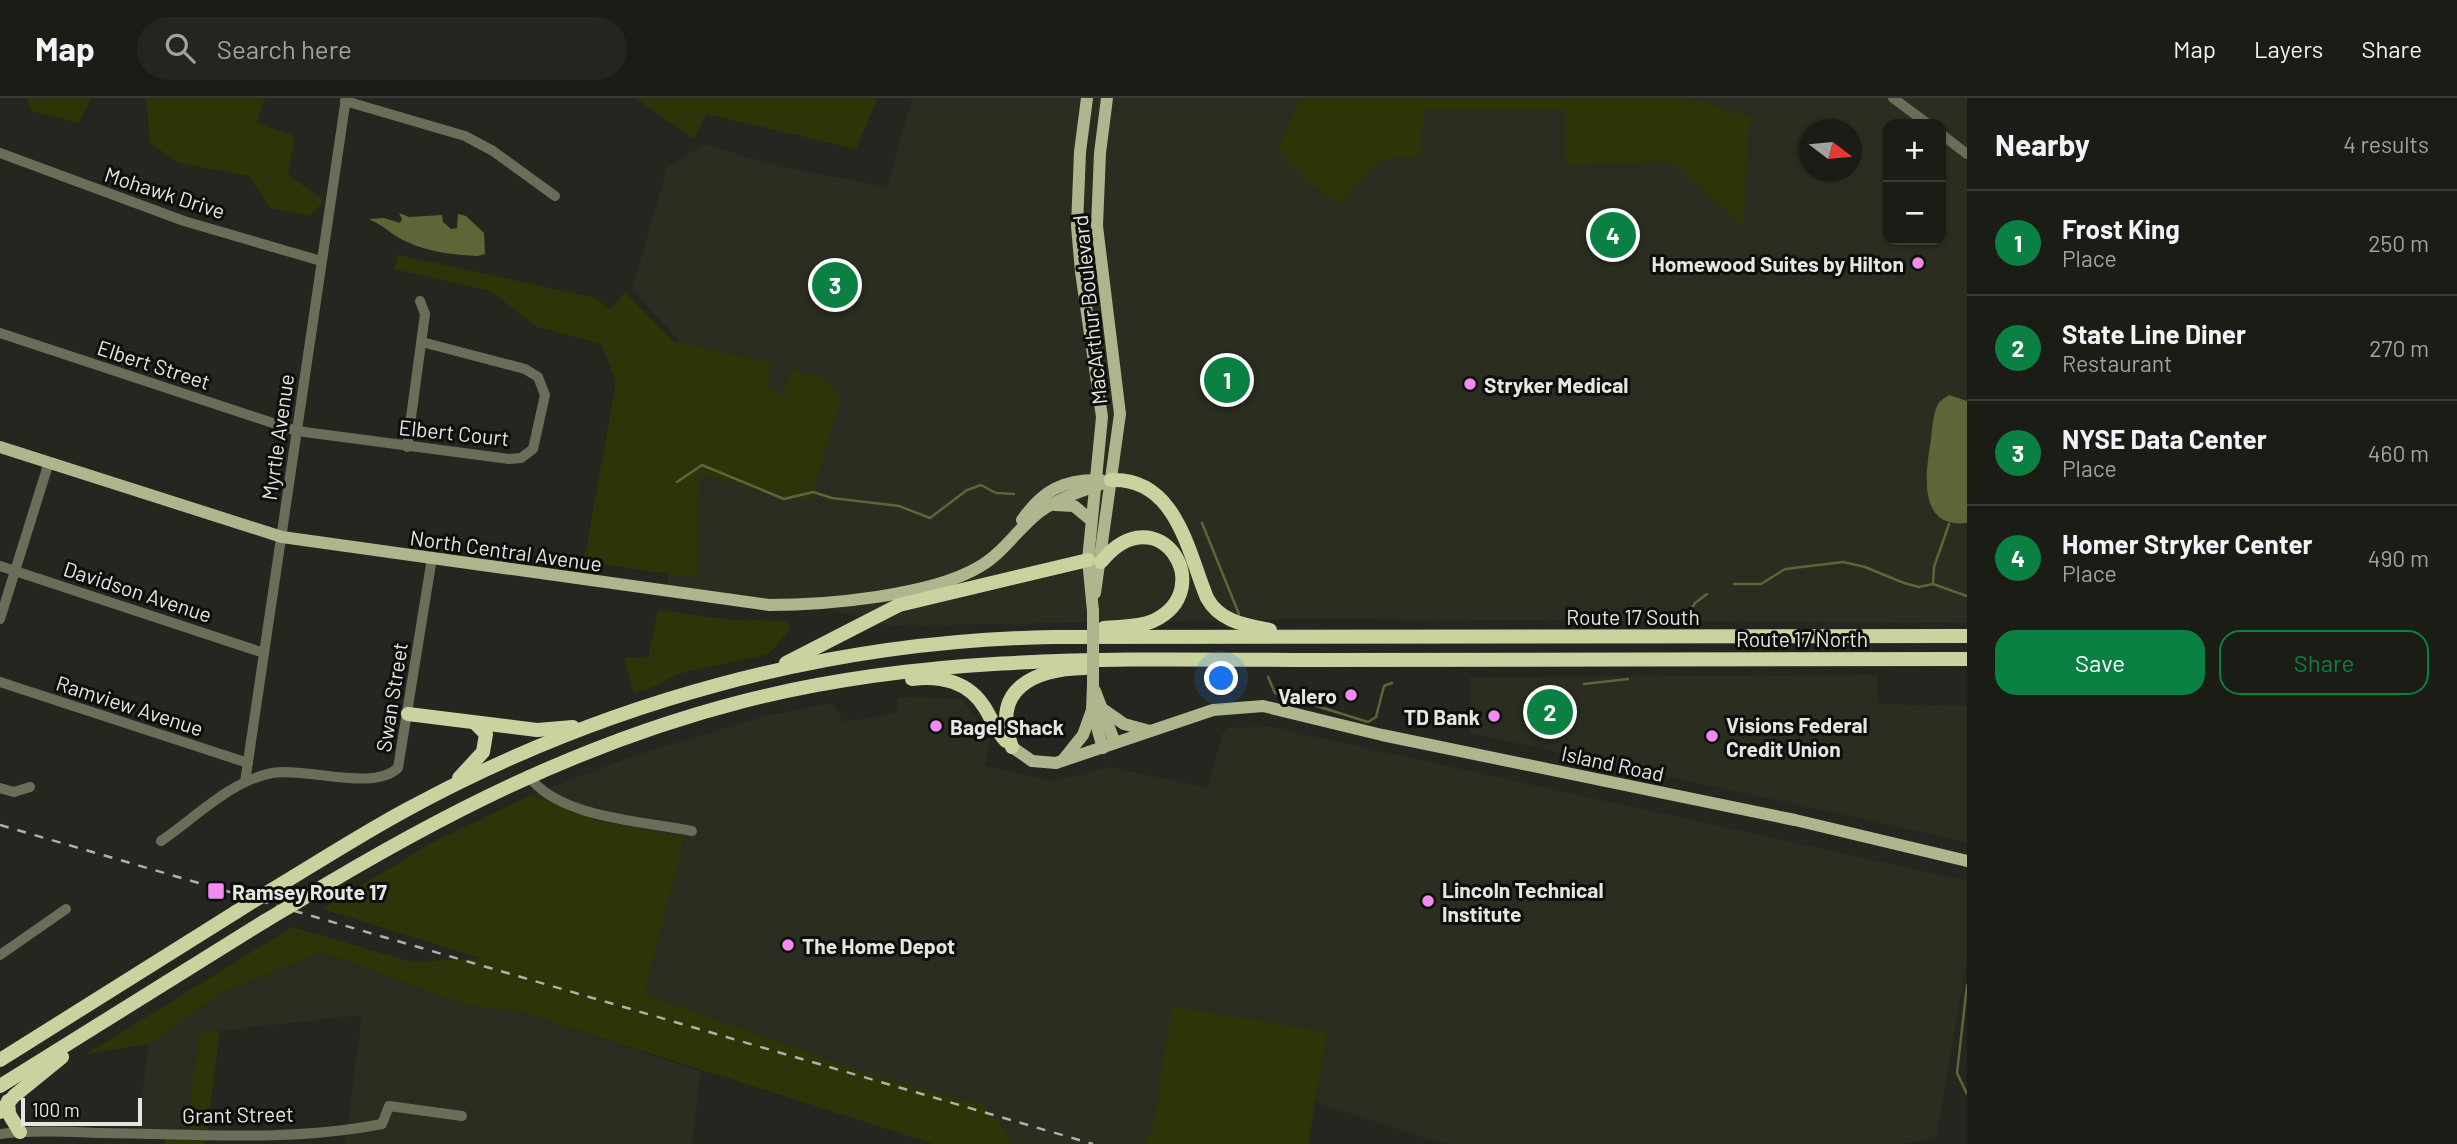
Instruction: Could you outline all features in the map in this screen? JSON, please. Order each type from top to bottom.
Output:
[{"type":"highway","points":[[1111,480],[1144,488],[1168,504],[1207,598],[1216,610],[1235,622],[1299,636]]},
{"type":"highway","points":[[765,673],[891,607],[1094,561],[1128,538],[1146,537],[1157,540],[1168,546],[1179,561],[1182,578],[1178,597],[1164,614],[1146,623],[1054,637]]},
{"type":"highway","points":[[0,1060],[265,894],[395,817],[522,753],[596,723],[680,695],[765,673],[908,648],[1054,637],[1299,636]]},
{"type":"highway","name":"Route 17 South","points":[[1299,636],[1967,636]]},
{"type":"highway","points":[[0,1087],[265,921],[417,830],[528,775],[609,742],[720,707],[806,687],[891,672],[1021,660],[1181,659]]},
{"type":"highway","points":[[1012,747],[1005,727],[1005,711],[1012,695],[1027,682],[1062,670],[1112,668],[1181,659]]},
{"type":"highway","name":"Route 17 North","points":[[1181,659],[1967,659]]},
{"type":"highway","points":[[891,672],[898,680],[939,678],[967,688],[982,703],[1001,736],[1012,747]]},
{"type":"highway","points":[[408,714],[537,730],[596,723]]},
{"type":"highway","points":[[444,791],[471,768],[485,747],[486,734],[476,724]]},
{"type":"highway","points":[[0,1050],[81,1010]]},
{"type":"highway","points":[[20,1132],[4,1106],[118,1013]]},
{"type":"main road","name":"MacArthur Boulevard","points":[[1087,98],[1080,152],[1077,226],[1081,272],[1102,408],[1091,520],[1094,561],[1093,684],[1097,709],[1109,746]]},
{"type":"main road","name":"MacArthur Boulevard","points":[[1094,561],[1111,480],[1120,401],[1105,309],[1097,226],[1100,153],[1107,98]]},
{"type":"main road","name":"North Central Avenue","points":[[0,447],[282,537],[730,602],[791,605],[879,595],[939,583],[981,566],[1050,505],[1095,484],[1111,480]]},
{"type":"main road","name":"North Central Avenue","points":[[1006,544],[1030,510],[1047,494],[1077,479],[1095,484]]},
{"type":"main road","points":[[1050,505],[1074,506],[1091,520]]},
{"type":"main road","name":"Island Road","points":[[1012,747],[1037,763],[1060,762],[1222,708],[1252,705],[1382,735],[1795,820],[1967,861]]},
{"type":"main road","points":[[1060,762],[1083,735],[1097,709],[1124,724],[1151,731]]},
{"type":"street","points":[[1893,98],[1921,119]]},
{"type":"street","points":[[346,100],[465,136],[493,150],[555,197]]},
{"type":"street","name":"Myrtle Avenue","points":[[245,782],[346,100]]},
{"type":"street","points":[[1946,138],[1967,154]]},
{"type":"street","name":"Mohawk Drive","points":[[0,153],[184,221],[321,261]]},
{"type":"street","points":[[407,447],[425,314],[420,300]]},
{"type":"street","name":"Elbert Street","points":[[0,333],[297,431]]},
{"type":"street","name":"Elbert Court","points":[[297,431],[407,447],[509,459],[521,458],[536,443],[545,395],[538,377],[525,369],[422,342]]},
{"type":"street","points":[[0,619],[49,462]]},
{"type":"street","name":"Swan Street","points":[[245,782],[286,772],[384,778],[398,768],[432,558]]},
{"type":"street","name":"Davidson Avenue","points":[[0,566],[264,653]]},
{"type":"street","name":"Ramview Avenue","points":[[0,682],[248,763]]},
{"type":"street","points":[[528,775],[549,795],[573,807],[692,831]]},
{"type":"street","points":[[161,841],[245,782]]},
{"type":"street","points":[[0,788],[14,792],[30,787]]},
{"type":"street","points":[[0,955],[66,909]]},
{"type":"street","name":"Grant Street","points":[[0,1134],[252,1135],[352,1130],[382,1124],[389,1106],[462,1116]]},
{"type":"shaded area","points":[[27,98],[91,98],[79,123],[31,111]]},
{"type":"shaded area","points":[[146,98],[265,98],[257,123],[295,136],[288,175],[324,200],[311,216],[270,208],[249,176],[179,163],[150,143]]},
{"type":"shaded area","points":[[635,98],[877,100],[856,149],[706,114],[694,139]]},
{"type":"shaded area","points":[[912,98],[1967,98],[1967,623],[1297,619],[889,626],[812,604],[668,592],[668,481],[679,341],[632,289],[667,168],[704,144],[781,167],[887,187]]},
{"type":"shaded area","points":[[1299,98],[1689,98],[1753,118],[1749,124],[1743,226],[1670,162],[1565,165],[1565,109],[1423,109],[1421,156],[1383,159],[1342,202],[1336,203],[1306,181],[1278,151]]},
{"type":"shaded area","points":[[399,213],[409,217],[442,215],[443,222],[451,229],[457,228],[458,214],[466,216],[484,233],[485,254],[460,255],[424,248],[402,240],[369,219],[384,218],[400,223],[402,219]]},
{"type":"shaded area","points":[[398,255],[596,298],[610,310],[625,292],[674,342],[771,363],[768,385],[782,396],[792,370],[823,378],[841,397],[810,501],[699,474],[698,578],[584,562],[616,381],[601,344],[537,327],[490,291],[394,269]]},
{"type":"shaded area","points":[[1949,395],[1967,401],[1967,523],[1951,522],[1939,517],[1928,495],[1927,466],[1934,418],[1938,404]]},
{"type":"shaded area","points":[[658,610],[732,620],[787,621],[791,628],[769,654],[678,674],[657,686],[634,693],[624,658],[648,657]]},
{"type":"shaded area","points":[[1877,675],[1878,704],[1967,706],[1967,842],[1470,733],[1470,677]]},
{"type":"shaded area","points":[[897,697],[962,699],[990,740],[985,766],[1053,781],[1110,767],[1208,788],[1222,734],[1227,728],[1267,726],[1967,881],[1967,960],[1936,1138],[1899,1144],[1454,1144],[1430,1140],[1315,1102],[1327,1032],[1153,1127],[1144,1144],[1015,1144],[984,1105],[863,1072],[643,994],[685,839],[598,821],[531,795],[630,757],[765,716],[833,703],[843,722],[897,713]]},
{"type":"shaded area","points":[[531,795],[598,821],[685,838],[644,994],[863,1072],[984,1105],[1015,1144],[934,1144],[514,1010],[468,1006],[322,952],[221,993],[149,1044],[86,1054],[292,927],[413,962],[480,958],[322,909],[433,842]]},
{"type":"shaded area","points":[[322,952],[468,1006],[514,1010],[701,1071],[692,1144],[345,1144],[362,1015],[201,1033],[185,1132],[137,1128],[149,1044],[221,993]]},
{"type":"shaded area","points":[[1172,1006],[1327,1032],[1308,1144],[1144,1144],[1153,1127]]},
{"type":"shaded area","points":[[220,1031],[206,1141],[203,1144],[164,1144],[169,1131],[185,1132],[200,1033]]},
{"type":"waterway","points":[[677,482],[702,465],[784,499],[813,492],[832,498],[899,506],[930,518],[967,490],[981,485],[996,493],[1014,494]]},
{"type":"waterway","points":[[1202,523],[1239,614]]},
{"type":"waterway","points":[[1949,524],[1934,567],[1933,584],[1967,596]]},
{"type":"waterway","points":[[1734,584],[1761,584],[1785,569],[1843,562],[1865,567],[1919,587],[1933,584]]},
{"type":"waterway","points":[[1687,616],[1695,603],[1707,594]]},
{"type":"waterway","points":[[1268,677],[1275,693],[1368,722],[1376,717],[1384,686],[1392,683]]},
{"type":"waterway","points":[[1584,684],[1628,679]]},
{"type":"waterway","points":[[1967,985],[1957,1073],[1967,1094]]},
{"type":"railway","points":[[0,825],[1093,1144]]},
{"type":"place","name":"Homer Stryker Center","points":[[1613,235]]},
{"type":"place","name":"Homewood Suites by Hilton","points":[[1918,263]]},
{"type":"place","name":"NYSE Data Center","points":[[835,285]]},
{"type":"place","name":"Frost King","points":[[1227,380]]},
{"type":"place","name":"Stryker Medical","points":[[1470,384]]},
{"type":"place","name":"Valero","points":[[1351,695]]},
{"type":"place","name":"State Line Diner","points":[[1550,712]]},
{"type":"place","name":"TD Bank","points":[[1494,716]]},
{"type":"place","name":"Bagel Shack","points":[[936,726]]},
{"type":"place","name":"Visions Federal Credit Union","points":[[1712,736]]},
{"type":"place","name":"Ramsey Route 17","points":[[216,891]]},
{"type":"place","name":"Lincoln Technical Institute","points":[[1428,901]]},
{"type":"place","name":"The Home Depot","points":[[788,945]]}]
